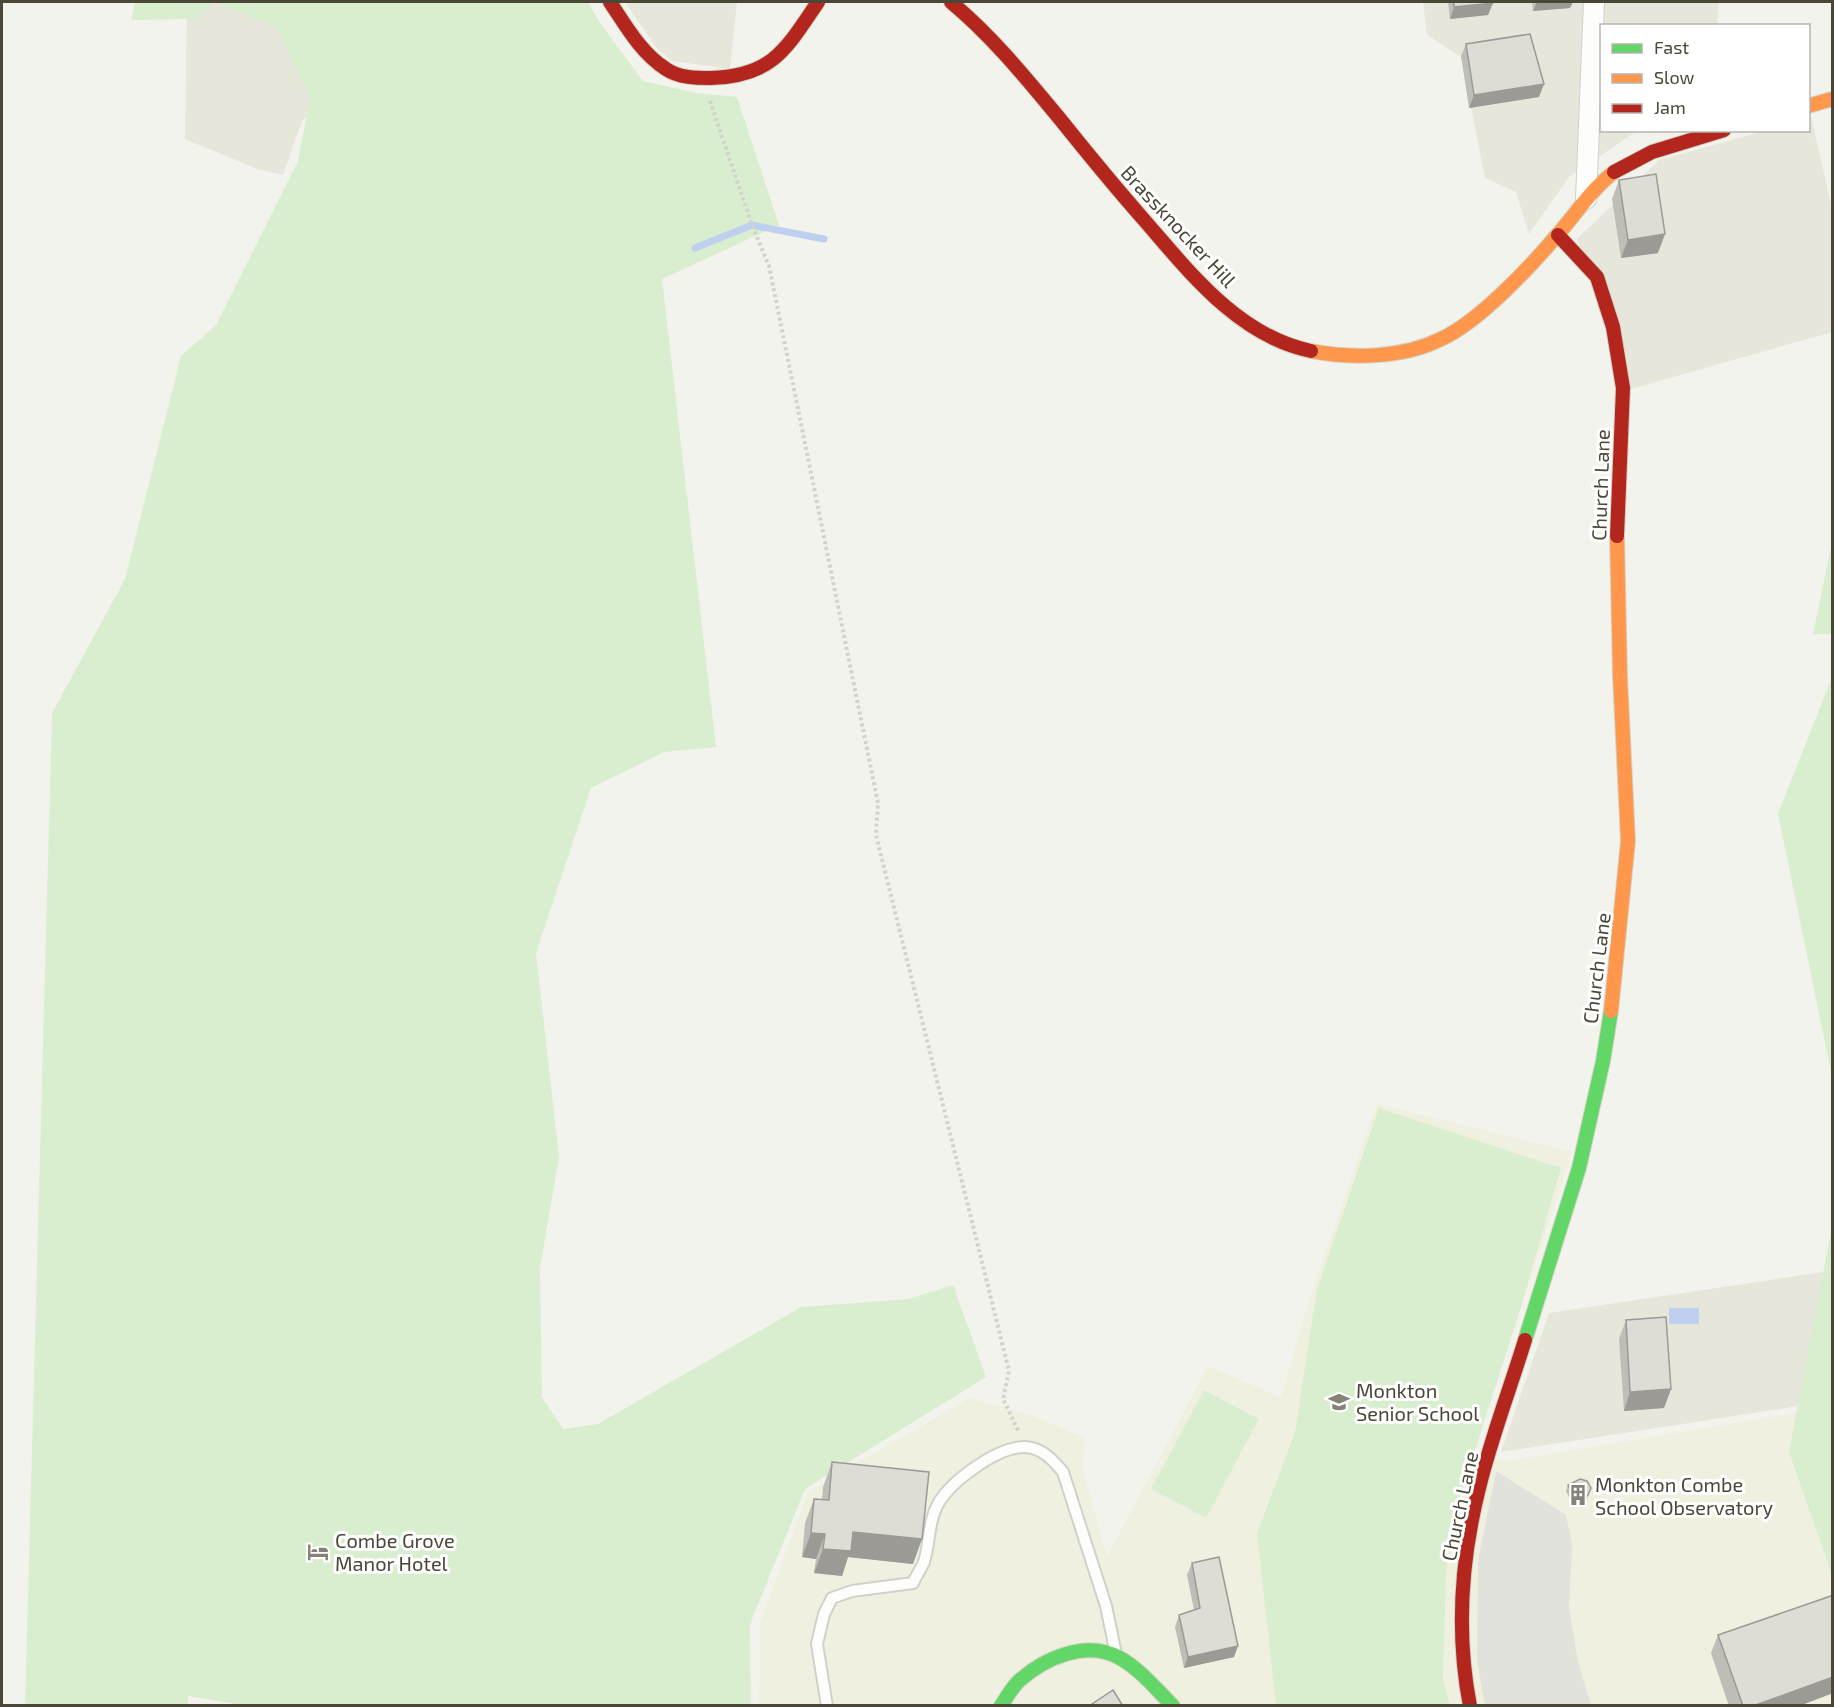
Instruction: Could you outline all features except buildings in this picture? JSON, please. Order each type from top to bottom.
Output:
[{"type":"street","points":[[610,2],[654,60],[672,73],[702,77],[730,77],[764,68],[788,47],[818,2]]},
{"type":"street","name":"Brassknocker Hill","points":[[951,2],[972,19],[1024,75],[1124,198],[1207,291],[1252,325],[1282,342],[1320,352],[1364,356],[1414,350],[1454,333],[1494,298],[1558,235],[1586,199],[1612,173],[1651,151],[1717,132]]},
{"type":"street","points":[[1586,199],[1594,2]]},
{"type":"street","points":[[1810,106],[1833,99]]},
{"type":"street","name":"Church Lane","points":[[1470,1706],[1461,1637],[1468,1535],[1479,1487],[1579,1168],[1603,1061],[1615,981],[1628,841],[1620,676],[1617,520],[1623,388],[1613,327],[1597,277],[1558,235]]},
{"type":"street","points":[[1001,1706],[1019,1681],[1048,1663],[1078,1650],[1096,1651],[1116,1656],[1150,1683],[1173,1706]]},
{"type":"lane","points":[[827,1706],[817,1644],[824,1614],[832,1598],[852,1591],[913,1583],[924,1562],[930,1526],[938,1504],[954,1484],[992,1457],[1027,1447],[1051,1457],[1063,1472],[1106,1606],[1116,1656]]},
{"type":"path","points":[[702,77],[752,225],[769,266],[878,803],[876,835],[1009,1371],[1003,1399],[1027,1447]]},
{"type":"shaded area","points":[[187,2],[418,16],[302,121],[283,175],[257,169],[185,139]]},
{"type":"shaded area","points":[[625,2],[737,2],[730,69],[672,61],[656,47]]},
{"type":"shaded area","points":[[1423,2],[1719,2],[1717,24],[1600,24],[1600,132],[1636,132],[1569,177],[1529,234],[1516,192],[1485,178],[1461,57],[1427,35]]},
{"type":"shaded area","points":[[1810,118],[1832,208],[1832,332],[1624,391],[1577,239],[1659,160],[1760,132],[1810,132]]},
{"type":"shaded area","name":"Monkton Senior School","points":[[1377,1104],[1572,1152],[1472,1456],[1506,1461],[1832,1407],[1832,1705],[759,1706],[760,1623],[808,1492],[969,1398],[1028,1414],[1085,1438],[1082,1465],[1107,1557],[1208,1366],[1281,1397],[1307,1306]]},
{"type":"shaded area","points":[[1823,1272],[1832,1327],[1832,1401],[1501,1452],[1549,1313]]},
{"type":"shaded area","points":[[1496,1471],[1566,1515],[1572,1544],[1569,1607],[1578,1662],[1591,1705],[1485,1706],[1477,1661],[1478,1561]]},
{"type":"green space","points":[[135,2],[588,2],[600,23],[643,81],[696,93],[737,97],[779,225],[662,279],[716,747],[664,752],[591,788],[536,953],[559,1157],[540,1268],[542,1397],[563,1429],[598,1424],[801,1307],[909,1299],[953,1285],[986,1377],[805,1489],[750,1624],[751,1705],[247,1706],[188,1696],[188,1705],[25,1706],[52,713],[125,579],[181,356],[216,325],[298,161],[310,99],[277,27],[215,3],[194,19],[131,20]]},
{"type":"green space","points":[[1832,543],[1832,634],[1813,634]]},
{"type":"green space","points":[[1832,677],[1832,1077],[1778,814]]},
{"type":"green space","points":[[1379,1108],[1561,1168],[1522,1304],[1451,1525],[1446,1573],[1443,1679],[1450,1705],[1276,1705],[1257,1534],[1295,1432],[1317,1289]]},
{"type":"green space","points":[[1832,1226],[1832,1575],[1789,1452]]},
{"type":"green space","points":[[1204,1390],[1259,1419],[1206,1518],[1151,1489]]},
{"type":"water","points":[[1669,1308],[1699,1308],[1699,1324],[1669,1324]]},
{"type":"waterway","points":[[695,248],[752,225],[824,239]]},
{"type":"traffic: fast","points":[[1525,1340],[1579,1168],[1603,1061],[1611,1011]]},
{"type":"traffic: fast","points":[[1001,1706],[1017,1683],[1041,1665],[1066,1654],[1093,1650],[1106,1652],[1126,1662],[1147,1679],[1173,1706]]},
{"type":"traffic: slow","points":[[1810,105],[1832,99]]},
{"type":"traffic: slow","points":[[1311,351],[1361,356],[1394,353],[1426,345],[1456,331],[1472,320],[1520,276],[1592,193],[1614,172]]},
{"type":"traffic: slow","points":[[1611,1011],[1628,841],[1620,676],[1617,536]]},
{"type":"traffic: jam","points":[[610,2],[635,38],[657,63],[677,74],[711,78],[749,72],[776,57],[818,2]]},
{"type":"traffic: jam","points":[[951,2],[1008,58],[1180,262],[1218,300],[1261,332],[1311,351]]},
{"type":"traffic: jam","points":[[1614,172],[1652,152],[1717,132]]},
{"type":"traffic: jam","points":[[1558,235],[1597,277],[1613,327],[1623,388],[1617,536]]},
{"type":"traffic: jam","points":[[1470,1706],[1462,1624],[1462,1597],[1468,1542],[1484,1469],[1525,1340]]},
{"type":"place","name":"Monkton Senior School","points":[[1339,1402]]},
{"type":"place","name":"Monkton Combe School Observatory","points":[[1578,1495]]},
{"type":"place","name":"Combe Grove Manor Hotel","points":[[318,1552]]}]
